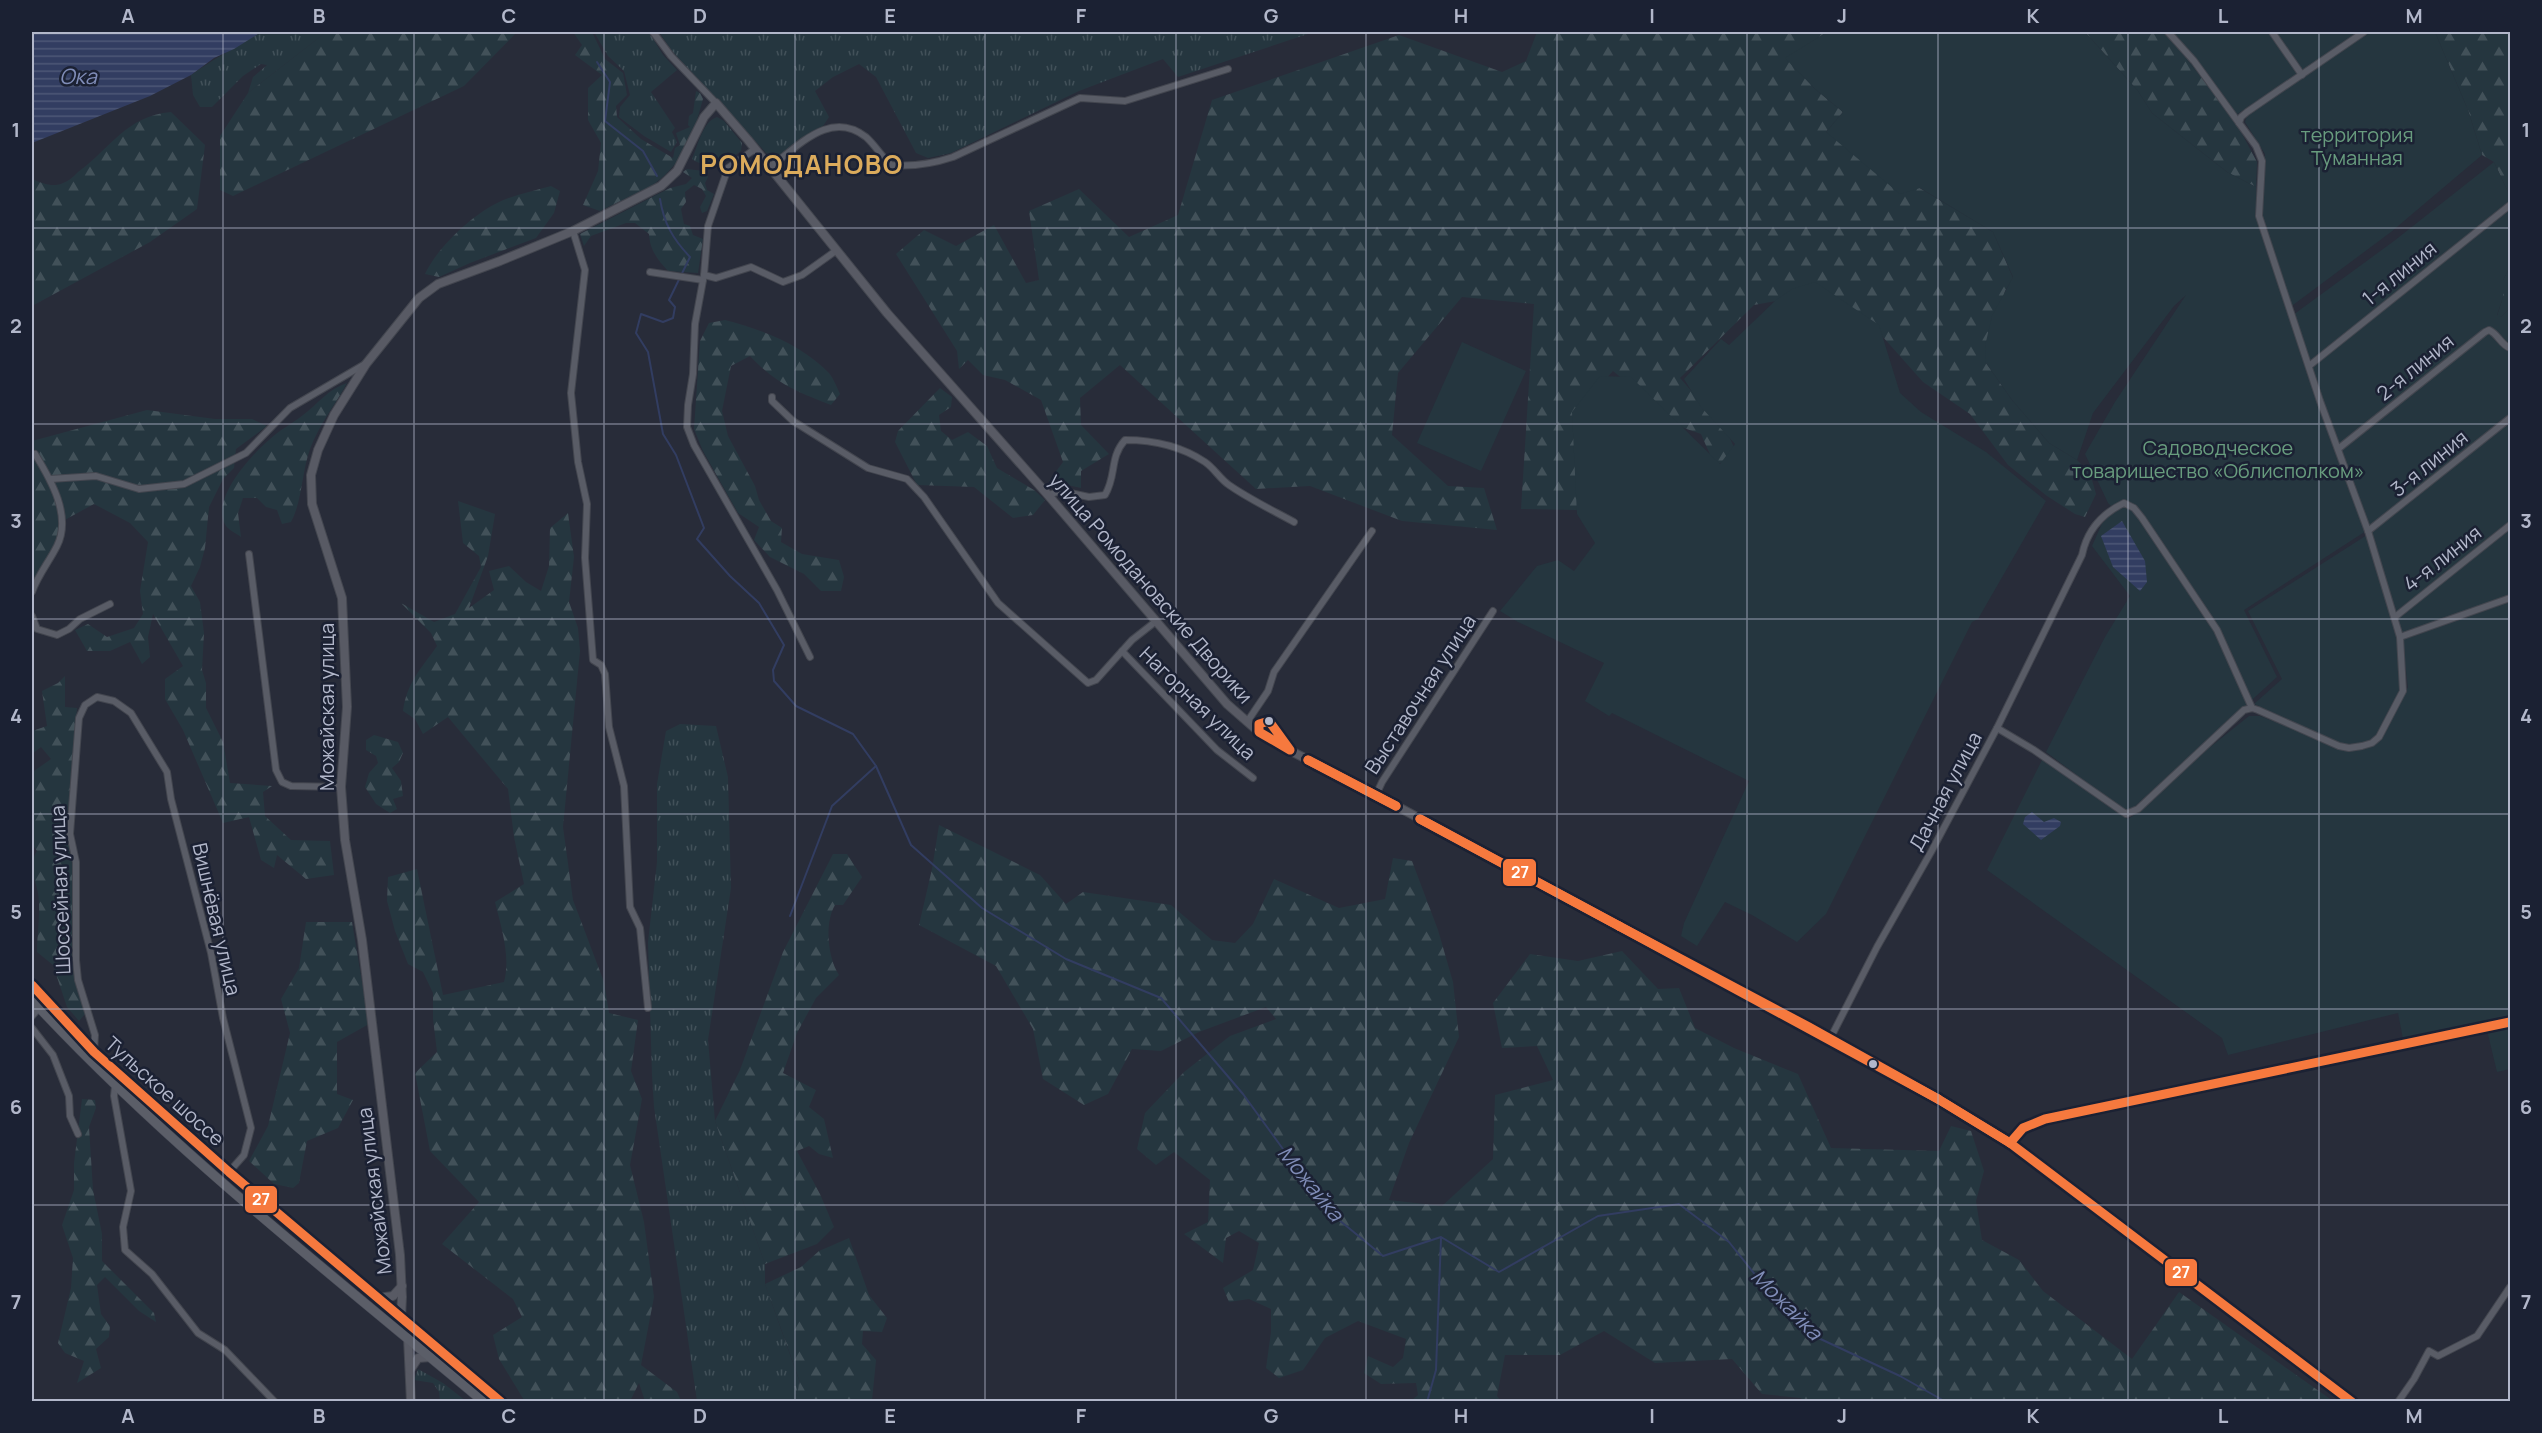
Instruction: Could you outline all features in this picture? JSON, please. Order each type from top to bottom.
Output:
[{"type":"main road","name":"Тульское шоссе","points":[[32,986],[94,1052],[229,1172],[502,1401]]},
{"type":"main road","name":"Тульское шоссе","points":[[32,1000],[88,1062],[226,1185],[484,1401]]},
{"type":"street","points":[[653,32],[671,56],[716,103]]},
{"type":"street","points":[[1996,728],[2043,756],[2126,814],[2138,809],[2244,710],[2252,708],[2339,746],[2349,748],[2372,743],[2379,737],[2403,691],[2400,637],[2395,617],[2368,531],[2309,366],[2259,216],[2261,153],[2208,79],[2168,32]]},
{"type":"street","points":[[2272,32],[2302,75]]},
{"type":"street","points":[[2239,123],[2241,117],[2247,112],[2364,32]]},
{"type":"street","points":[[770,167],[826,128],[838,125],[851,128],[868,138],[891,165],[911,167],[933,163],[953,157],[1080,98],[1125,101],[1228,69]]},
{"type":"street","name":"улица Ромодановские Дворики","points":[[716,103],[937,372],[1048,495],[1227,704],[1246,722],[1291,751],[1830,1039],[1952,1107],[2010,1143],[2353,1401]]},
{"type":"street","name":"Можайская улица","points":[[400,1317],[402,1286],[362,940],[345,840],[341,787],[346,707],[342,598],[312,504],[310,475],[318,450],[334,415],[366,364],[419,298],[438,284],[573,231],[661,186],[673,177],[704,117],[716,103]]},
{"type":"street","points":[[755,149],[728,168],[708,226],[695,324],[687,427],[694,445],[777,591],[810,657]]},
{"type":"street","name":"1-я линия","points":[[2309,366],[2511,205]]},
{"type":"street","points":[[573,231],[585,270],[571,393],[578,462],[587,504],[585,558],[593,660],[601,665],[605,674],[609,727],[624,786],[630,907],[640,928],[648,1008]]},
{"type":"street","points":[[650,272],[716,278],[751,267],[783,282],[802,275],[837,250]]},
{"type":"street","name":"2-я линия","points":[[2338,449],[2485,332],[2493,331],[2505,346],[2511,348]]},
{"type":"street","points":[[50,479],[96,476],[139,489],[184,484],[246,453],[290,408],[366,364]]},
{"type":"street","name":"Нагорная улица","points":[[772,397],[772,401],[793,421],[868,468],[907,479],[924,497],[998,603],[1088,683],[1096,680],[1132,640],[1155,622]]},
{"type":"street","name":"3-я линия","points":[[2368,531],[2511,418]]},
{"type":"street","points":[[1048,495],[1061,491],[1089,497],[1105,495],[1111,485],[1116,450],[1125,440],[1139,440],[1166,444],[1201,460],[1223,481],[1245,496],[1294,522]]},
{"type":"street","points":[[32,592],[37,578],[58,545],[63,519],[50,479],[33,455]]},
{"type":"street","name":"Дачная улица","points":[[1830,1039],[1877,947],[1931,852],[1996,728],[2082,555],[2091,531],[2108,511],[2124,503],[2134,508],[2217,630],[2252,708]]},
{"type":"street","name":"4-я линия","points":[[2395,617],[2511,525]]},
{"type":"street","points":[[1246,722],[1268,691],[1274,672],[1372,531]]},
{"type":"street","points":[[249,554],[276,770],[282,782],[291,786],[341,787]]},
{"type":"street","points":[[2400,637],[2511,598]]},
{"type":"street","points":[[32,616],[37,629],[57,635],[69,629],[80,619],[110,604]]},
{"type":"street","name":"Выставочная улица","points":[[1376,795],[1382,782],[1493,611]]},
{"type":"street","name":"Нагорная улица","points":[[1122,651],[1217,750],[1253,778]]},
{"type":"street","name":"Шоссейная улица","points":[[94,1052],[95,1035],[78,980],[76,862],[70,834],[79,718],[85,705],[97,697]]},
{"type":"street","name":"Вишнёвая улица","points":[[97,697],[114,701],[131,713],[167,772],[171,799],[212,953],[223,1018],[251,1128],[244,1155],[229,1172]]},
{"type":"street","points":[[32,1016],[39,1008]]},
{"type":"street","points":[[2010,1143],[2023,1128],[2045,1119],[2511,1022]]},
{"type":"street","points":[[32,1028],[53,1055],[69,1096],[70,1116],[78,1134]]},
{"type":"street","points":[[115,1086],[114,1096],[131,1191],[123,1227],[125,1250],[152,1274],[198,1333],[225,1350],[275,1401]]},
{"type":"street","points":[[378,1298],[393,1296],[402,1286]]},
{"type":"street","points":[[2398,1401],[2429,1352],[2438,1356],[2477,1336],[2511,1287]]},
{"type":"street","points":[[408,1338],[411,1401]]},
{"type":"street","points":[[410,1371],[418,1359],[431,1357]]},
{"type":"green space","points":[[258,32],[333,32],[325,33],[248,93],[253,77],[267,65],[261,64],[243,76],[212,107],[200,107],[193,95],[191,75]]},
{"type":"green space","points":[[517,32],[464,86],[233,196],[220,190],[220,136],[248,93],[325,33]]},
{"type":"green space","points":[[573,32],[592,32],[605,59],[623,73],[627,95],[616,106],[617,117],[641,139],[673,158],[675,148],[680,145],[676,133],[690,127],[688,125],[689,116],[693,113],[696,91],[703,99],[695,127],[677,162],[653,185],[600,211],[583,205],[598,171],[601,143],[588,120],[588,88],[602,75],[575,55],[582,45]]},
{"type":"green space","points":[[594,32],[649,32],[663,55],[677,70],[651,92],[675,128],[672,132],[677,142],[671,152],[644,136],[619,117],[620,107],[630,95],[624,71],[608,56]]},
{"type":"green space","points":[[659,32],[1314,32],[1178,77],[1163,59],[1079,91],[951,153],[928,158],[916,153],[876,77],[859,64],[833,77],[815,91],[829,117],[823,126],[779,157],[769,156],[672,51]]},
{"type":"green space","points":[[1537,32],[1827,32],[1786,58],[1815,89],[1843,112],[1826,132],[1993,232],[2013,278],[2005,291],[1986,363],[2012,400],[2049,443],[2077,460],[2090,473],[2096,494],[2085,517],[2075,514],[2047,496],[2008,465],[1970,414],[1923,382],[1874,327],[1825,292],[1754,305],[1680,378],[1727,432],[1737,454],[1715,466],[1701,434],[1681,427],[1613,371],[1578,409],[1577,510],[1521,509],[1534,304],[1462,297],[1398,373],[1392,435],[1448,486],[1484,488],[1497,530],[1402,521],[1310,486],[1256,489],[1120,365],[1080,398],[1081,425],[1109,454],[1081,471],[1081,488],[1049,481],[1063,462],[1041,400],[1005,380],[983,375],[968,360],[959,369],[957,351],[896,254],[924,230],[956,246],[994,225],[1026,283],[1039,280],[1029,211],[1079,189],[1129,237],[1178,215],[1212,100],[1399,35],[1502,72],[1526,61]]},
{"type":"green space","name":"Садоводческое товарищество «Облисполком»","points":[[1827,32],[2085,32],[2138,91],[2152,113],[2227,172],[2256,187],[2259,222],[2366,531],[2244,610],[2277,677],[2131,810],[2122,809],[2046,752],[2105,637],[2130,596],[2092,546],[2104,519],[2116,511],[2108,503],[2085,454],[2115,402],[2186,295],[2174,306],[2093,413],[2077,460],[2049,443],[2012,400],[1986,363],[1985,346],[1992,316],[2013,277],[1993,232],[1920,188],[1900,194],[1826,132],[1843,112],[1815,89],[1785,58]]},
{"type":"green space","points":[[2085,32],[2165,32],[2233,117],[2257,162],[2256,187],[2227,172],[2152,113],[2138,91]]},
{"type":"green space","points":[[2165,32],[2360,32],[2233,117]]},
{"type":"green space","name":"территория Туманная","points":[[2368,32],[2435,32],[2468,110],[2482,155],[2391,232],[2289,308],[2262,219],[2265,154],[2245,122],[2247,116]]},
{"type":"green space","points":[[2435,32],[2510,32],[2510,196],[2494,162],[2482,155],[2468,110]]},
{"type":"green space","points":[[171,112],[205,145],[197,209],[150,242],[32,306],[32,179],[51,185],[65,182],[90,163],[130,126],[155,115]]},
{"type":"green space","points":[[717,117],[724,121],[742,143],[741,151],[731,158],[710,164],[697,162],[692,159],[701,135],[708,124]]},
{"type":"green space","points":[[2494,162],[2510,196],[2510,267],[2503,280],[2503,297],[2497,315],[2501,317],[2510,308],[2510,597],[2402,635],[2293,315],[2394,241]]},
{"type":"green space","points":[[687,169],[704,171],[708,177],[705,183],[707,190],[714,194],[707,211],[702,213],[700,207],[706,196],[702,189],[694,185],[685,192],[686,202],[681,209],[684,224],[690,226],[693,235],[703,239],[698,273],[668,271],[655,254],[649,234],[635,223],[626,223],[591,236],[584,246],[580,234],[670,188],[686,184],[692,178],[683,172]]},
{"type":"green space","points":[[551,186],[560,191],[554,213],[536,238],[439,277],[425,274],[446,244],[476,216],[503,200]]},
{"type":"green space","points":[[2510,267],[2510,308],[2500,318],[2497,316],[2503,297],[2503,280]]},
{"type":"green space","points":[[1815,282],[1879,325],[1900,393],[1921,412],[1986,452],[2046,501],[1978,619],[1972,622],[1826,914],[1797,942],[1725,902],[1697,946],[1681,936],[1684,923],[1749,781],[1612,713],[1609,716],[1585,701],[1604,663],[1500,611],[1537,566],[1558,560],[1574,571],[1595,543],[1577,514],[1572,412],[1600,376],[1631,377],[1720,464],[1735,444],[1701,407],[1684,379],[1721,339],[1729,345],[1776,300],[1792,289]]},
{"type":"green space","points":[[725,320],[767,333],[794,346],[829,373],[840,394],[831,405],[808,396],[778,380],[750,356],[731,366],[722,411],[728,436],[755,486],[759,500],[771,521],[782,528],[781,542],[802,554],[839,560],[844,577],[841,591],[821,591],[804,574],[770,557],[754,540],[759,527],[738,513],[703,451],[694,429],[700,341],[709,323]]},
{"type":"green space","points":[[1462,342],[1526,371],[1481,471],[1417,443]]},
{"type":"green space","points":[[347,383],[322,423],[310,449],[295,514],[291,522],[282,524],[277,510],[266,507],[257,498],[243,498],[238,513],[241,537],[229,529],[222,516],[223,504],[234,479],[243,467],[273,436],[329,393]]},
{"type":"green space","points":[[940,388],[952,397],[951,407],[939,415],[941,431],[952,440],[968,432],[987,446],[997,468],[1034,490],[1045,500],[1033,515],[1013,518],[974,487],[917,485],[895,442],[898,431]]},
{"type":"green space","points":[[147,410],[215,419],[252,419],[267,426],[236,449],[234,468],[223,479],[209,507],[205,548],[200,567],[191,586],[200,602],[204,633],[202,670],[206,683],[206,708],[223,742],[230,783],[272,786],[263,792],[265,816],[291,840],[330,841],[334,875],[306,879],[277,855],[274,868],[261,860],[249,817],[223,823],[183,730],[165,699],[165,679],[183,666],[153,614],[148,637],[150,657],[142,664],[130,642],[110,651],[87,651],[75,630],[88,624],[107,637],[134,628],[143,614],[140,591],[148,542],[130,523],[94,504],[61,522],[54,548],[32,587],[32,441]]},
{"type":"green space","points":[[458,501],[495,514],[488,556],[469,608],[494,590],[489,571],[509,566],[526,582],[541,591],[549,566],[550,528],[568,513],[574,557],[569,602],[578,628],[580,651],[563,827],[573,900],[604,982],[609,1013],[638,1020],[631,1071],[642,1099],[630,1165],[644,1222],[654,1297],[641,1365],[677,1392],[681,1401],[645,1401],[639,1383],[630,1401],[524,1400],[499,1359],[493,1335],[522,1317],[513,1299],[442,1244],[479,1202],[430,1151],[415,1073],[437,1052],[433,993],[423,972],[408,964],[395,931],[387,901],[388,877],[417,869],[443,995],[504,982],[506,952],[495,902],[524,884],[514,837],[508,789],[448,717],[423,734],[415,719],[403,711],[411,684],[437,646],[431,633],[401,603],[434,622],[455,614],[481,567],[479,556],[463,543]]},
{"type":"green space","points":[[2367,535],[2392,613],[2397,634],[2401,674],[2397,698],[2376,737],[2371,742],[2344,746],[2254,704],[2282,679],[2248,611]]},
{"type":"green space","points":[[2510,602],[2510,1069],[2497,1072],[2485,1022],[2403,1039],[2398,1013],[2228,1055],[2222,1038],[1987,870],[2043,758],[2128,819],[2249,716],[2260,716],[2351,751],[2368,748],[2383,735],[2408,687],[2402,640]]},
{"type":"green space","points":[[65,676],[65,707],[77,708],[67,832],[72,864],[72,961],[85,1014],[79,1021],[67,1007],[53,965],[37,952],[39,900],[32,872],[32,863],[37,851],[32,844],[32,779],[34,771],[51,759],[41,747],[32,754],[32,731],[47,726],[42,691],[58,683]]},
{"type":"green space","points":[[680,724],[716,726],[728,777],[731,888],[708,1040],[715,1121],[765,1264],[765,1284],[800,1383],[796,1397],[792,1401],[697,1401],[654,1107],[648,942],[657,862],[657,784],[666,731]]},
{"type":"green space","points":[[374,735],[398,742],[403,753],[399,762],[392,768],[401,781],[403,796],[393,799],[397,809],[390,813],[376,804],[365,787],[369,773],[378,763],[376,756],[366,750],[366,740]]},
{"type":"green space","points":[[939,825],[1040,875],[1066,904],[1083,892],[1171,905],[1212,940],[1235,943],[1253,924],[1274,879],[1339,908],[1385,899],[1393,858],[1412,861],[1438,930],[1453,982],[1459,1037],[1409,1143],[1389,1200],[1442,1206],[1493,1159],[1495,1095],[1553,1080],[1537,1046],[1502,1048],[1493,1003],[1530,954],[1578,961],[1622,951],[1658,989],[1679,988],[1695,1028],[1734,1048],[1798,1074],[1831,1148],[1939,1151],[1951,1126],[1971,1131],[1984,1171],[1976,1201],[1982,1240],[2019,1260],[2043,1291],[2132,1359],[2179,1292],[2333,1401],[1803,1401],[1801,1398],[1762,1394],[1732,1359],[1655,1363],[1604,1331],[1560,1355],[1505,1355],[1497,1396],[1501,1401],[1411,1401],[1418,1395],[1416,1383],[1381,1384],[1364,1373],[1368,1356],[1393,1367],[1403,1358],[1406,1339],[1358,1321],[1325,1338],[1303,1370],[1279,1378],[1266,1368],[1271,1332],[1271,1309],[1249,1299],[1229,1302],[1223,1288],[1253,1270],[1259,1243],[1239,1231],[1226,1238],[1223,1263],[1184,1234],[1208,1222],[1210,1180],[1174,1152],[1156,1165],[1137,1149],[1145,1113],[1184,1072],[1230,1036],[1276,1019],[1266,1007],[1199,1032],[1161,1051],[1132,1049],[1108,1094],[1084,1105],[1043,1079],[1033,1029],[996,966],[919,925]]},
{"type":"green space","points":[[833,854],[847,854],[862,877],[843,905],[835,905],[829,922],[830,950],[839,975],[816,998],[797,1033],[783,1073],[816,1090],[809,1107],[824,1119],[833,1158],[819,1154],[809,1146],[797,1151],[820,1194],[834,1227],[817,1244],[765,1264],[715,1121],[740,1070],[783,952]]},
{"type":"green space","points":[[306,922],[352,922],[369,1024],[337,1042],[337,1094],[353,1100],[338,1128],[307,1141],[299,1183],[293,1188],[274,1184],[249,1161],[268,1126],[290,1033],[281,999],[299,968]]},
{"type":"green space","points":[[82,1099],[95,1100],[96,1108],[89,1127],[93,1190],[102,1234],[102,1261],[154,1313],[156,1322],[139,1311],[105,1277],[97,1285],[101,1314],[110,1326],[109,1337],[96,1349],[101,1368],[77,1383],[84,1361],[65,1353],[58,1343],[71,1288],[73,1258],[62,1225],[74,1190],[74,1163]]},
{"type":"green space","points":[[849,1238],[869,1295],[887,1318],[882,1332],[863,1331],[862,1344],[876,1360],[872,1401],[792,1401],[796,1397],[800,1382],[765,1284],[801,1267],[819,1251]]},
{"type":"green space","points":[[418,1369],[443,1383],[466,1401],[440,1401],[439,1392],[433,1383],[414,1380]]},
{"type":"water","name":"Ока","points":[[32,32],[261,32],[234,49],[214,58],[191,75],[150,96],[32,143]]},
{"type":"water","points":[[2122,521],[2145,561],[2147,582],[2140,591],[2113,567],[2101,536]]},
{"type":"water","points":[[2032,812],[2044,822],[2054,818],[2061,822],[2060,826],[2041,840],[2023,824],[2025,817]]},
{"type":"waterway","points":[[597,62],[610,82],[605,121],[643,151],[657,176]]},
{"type":"waterway","points":[[660,199],[670,231],[690,257],[669,300],[675,307],[673,318],[663,322],[641,314],[636,333],[648,352],[663,434],[676,455],[704,528],[697,539],[730,576],[759,603],[784,645],[773,670],[774,681],[796,706],[853,734],[876,766],[832,806],[790,916]]},
{"type":"waterway","name":"Можайка","points":[[876,766],[911,845],[982,908],[1066,959],[1161,998],[1243,1094],[1328,1211],[1383,1256],[1441,1237],[1499,1272],[1598,1216],[1679,1204],[1729,1242],[1769,1292],[1814,1336],[1900,1376],[1946,1402]]},
{"type":"waterway","points":[[1427,1402],[1436,1370],[1441,1238]]},
{"type":"transit line","name":"27","points":[[1269,721],[1290,750],[1259,732],[1259,724],[1269,721]]},
{"type":"transit line","name":"27","points":[[1308,760],[1396,806]]},
{"type":"transit line","name":"27","points":[[1308,760],[1396,806]]},
{"type":"transit line","name":"27","points":[[1420,819],[1619,926]]},
{"type":"transit line","name":"27","points":[[1420,819],[1619,926]]},
{"type":"transit line","name":"27","points":[[1619,926],[1938,1099]]},
{"type":"transit line","name":"27","points":[[1619,926],[1938,1099]]},
{"type":"transit line","name":"27","points":[[32,985],[94,1052],[229,1172],[501,1402]]},
{"type":"transit line","name":"27","points":[[2010,1143],[2023,1128],[2045,1119],[2510,1022]]},
{"type":"transit line","name":"27","points":[[1938,1099],[2010,1143]]},
{"type":"transit line","name":"27","points":[[1938,1099],[2010,1143]]},
{"type":"transit line","name":"27","points":[[2010,1143],[2352,1402]]},
{"type":"district","name":"РОМОДАНОВО","points":[[802,164]]}]
